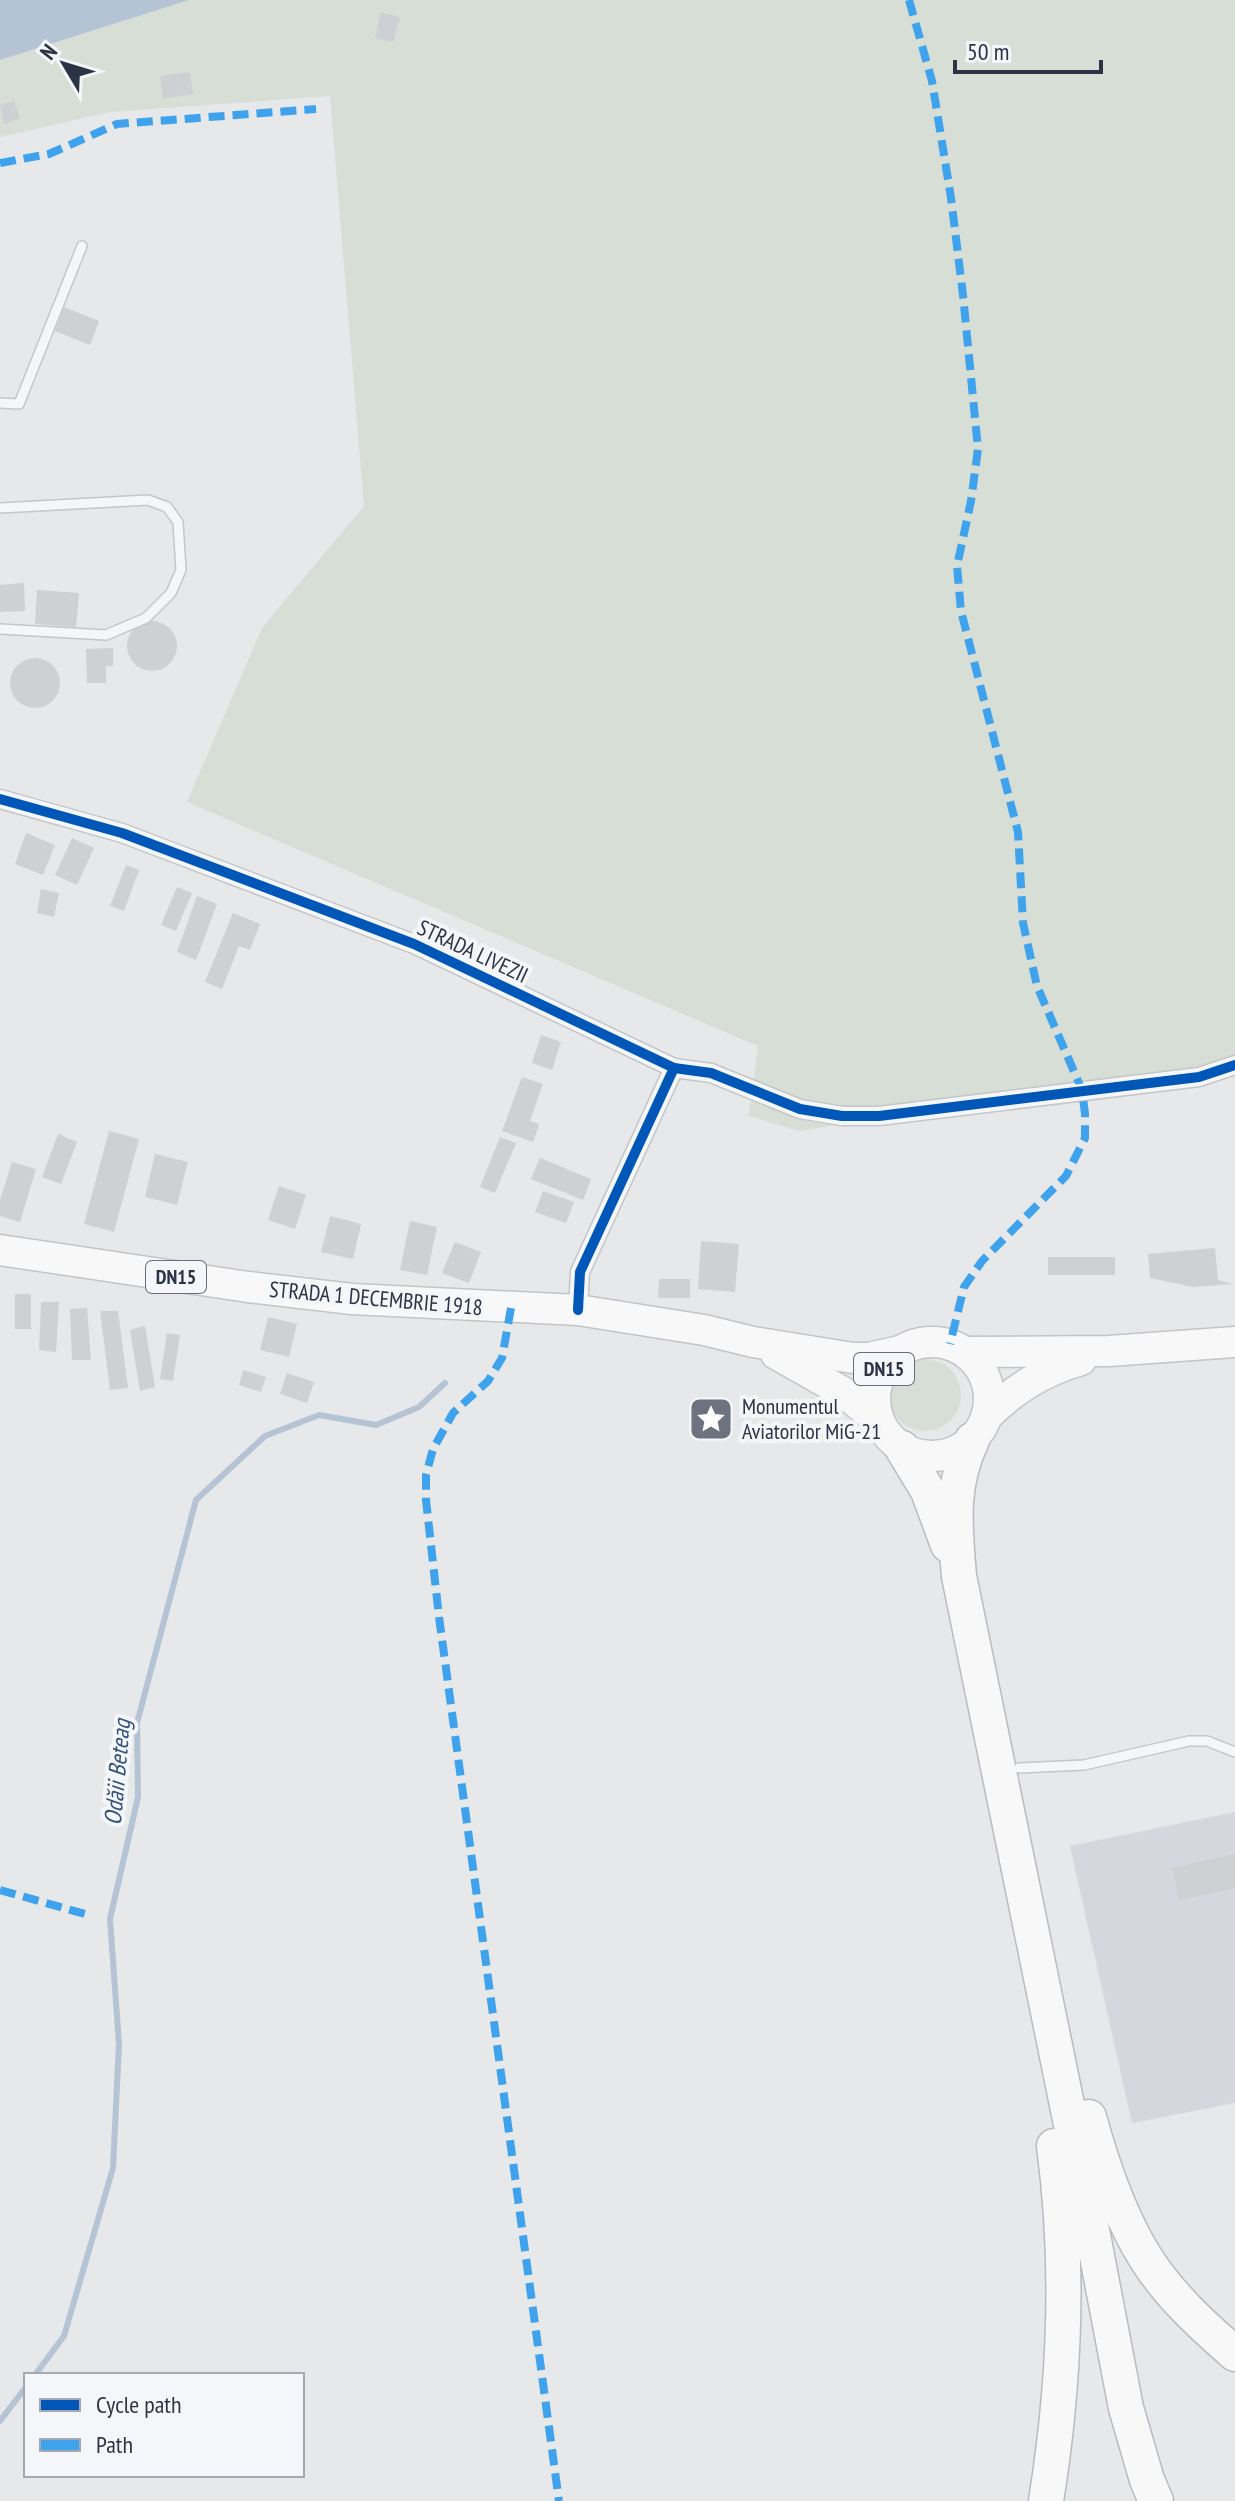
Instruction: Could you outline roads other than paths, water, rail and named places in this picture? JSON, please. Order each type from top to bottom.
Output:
[{"type":"highway","points":[[959,1576],[956,1494],[960,1469],[979,1428]]},
{"type":"highway","points":[[902,1448],[928,1491],[959,1576],[1126,2408],[1156,2501]]},
{"type":"highway","points":[[992,1743],[1019,1768],[1081,2086],[1097,2148],[1117,2199],[1146,2259],[1179,2300],[1235,2354]]},
{"type":"highway","points":[[992,1743],[1024,1985],[1050,2119],[1064,2238],[1060,2396],[1046,2501]]},
{"type":"main road","name":"STRADA 1 DECEMBRIE 1918","points":[[0,1250],[248,1287],[352,1299],[578,1310],[853,1358],[900,1351]]},
{"type":"main road","name":"STRADA 1 DECEMBRIE 1918","points":[[753,1342],[843,1392],[879,1421]]},
{"type":"main road","name":"DN15","points":[[1109,1351],[1045,1372],[1004,1399],[956,1451],[938,1456],[919,1455],[892,1441],[879,1421],[874,1402],[877,1382],[886,1365],[900,1351],[916,1344],[950,1344],[965,1352],[1109,1351],[1235,1342]]},
{"type":"main road","points":[[965,1352],[978,1365],[987,1381],[989,1399],[979,1428]]},
{"type":"street","name":"STRADA LIVEZII","points":[[0,799],[122,833],[414,944],[674,1068],[711,1073],[800,1109],[842,1116],[879,1116],[1199,1077],[1235,1065]]},
{"type":"street","points":[[578,1310],[580,1272],[674,1068]]},
{"type":"lane","points":[[0,403],[19,404],[82,246]]},
{"type":"lane","points":[[0,508],[148,500],[167,507],[178,522],[181,570],[171,593],[146,618],[106,635],[0,629]]},
{"type":"lane","points":[[1019,1768],[1084,1765],[1189,1741],[1207,1741],[1235,1752]]},
{"type":"water","points":[[0,0],[189,0],[0,60]]},
{"type":"waterway","name":"Odăii Beteag","points":[[36,2373],[64,2336],[113,2168],[119,2044],[110,1919],[138,1797],[137,1723],[196,1500],[265,1436],[319,1415],[376,1425],[419,1407],[445,1383]]},
{"type":"waterway","name":"Odăii Beteag","points":[[0,2421],[24,2390]]},
{"type":"place","name":"Monumentul Aviatorilor MiG-21","points":[[711,1419]]}]
